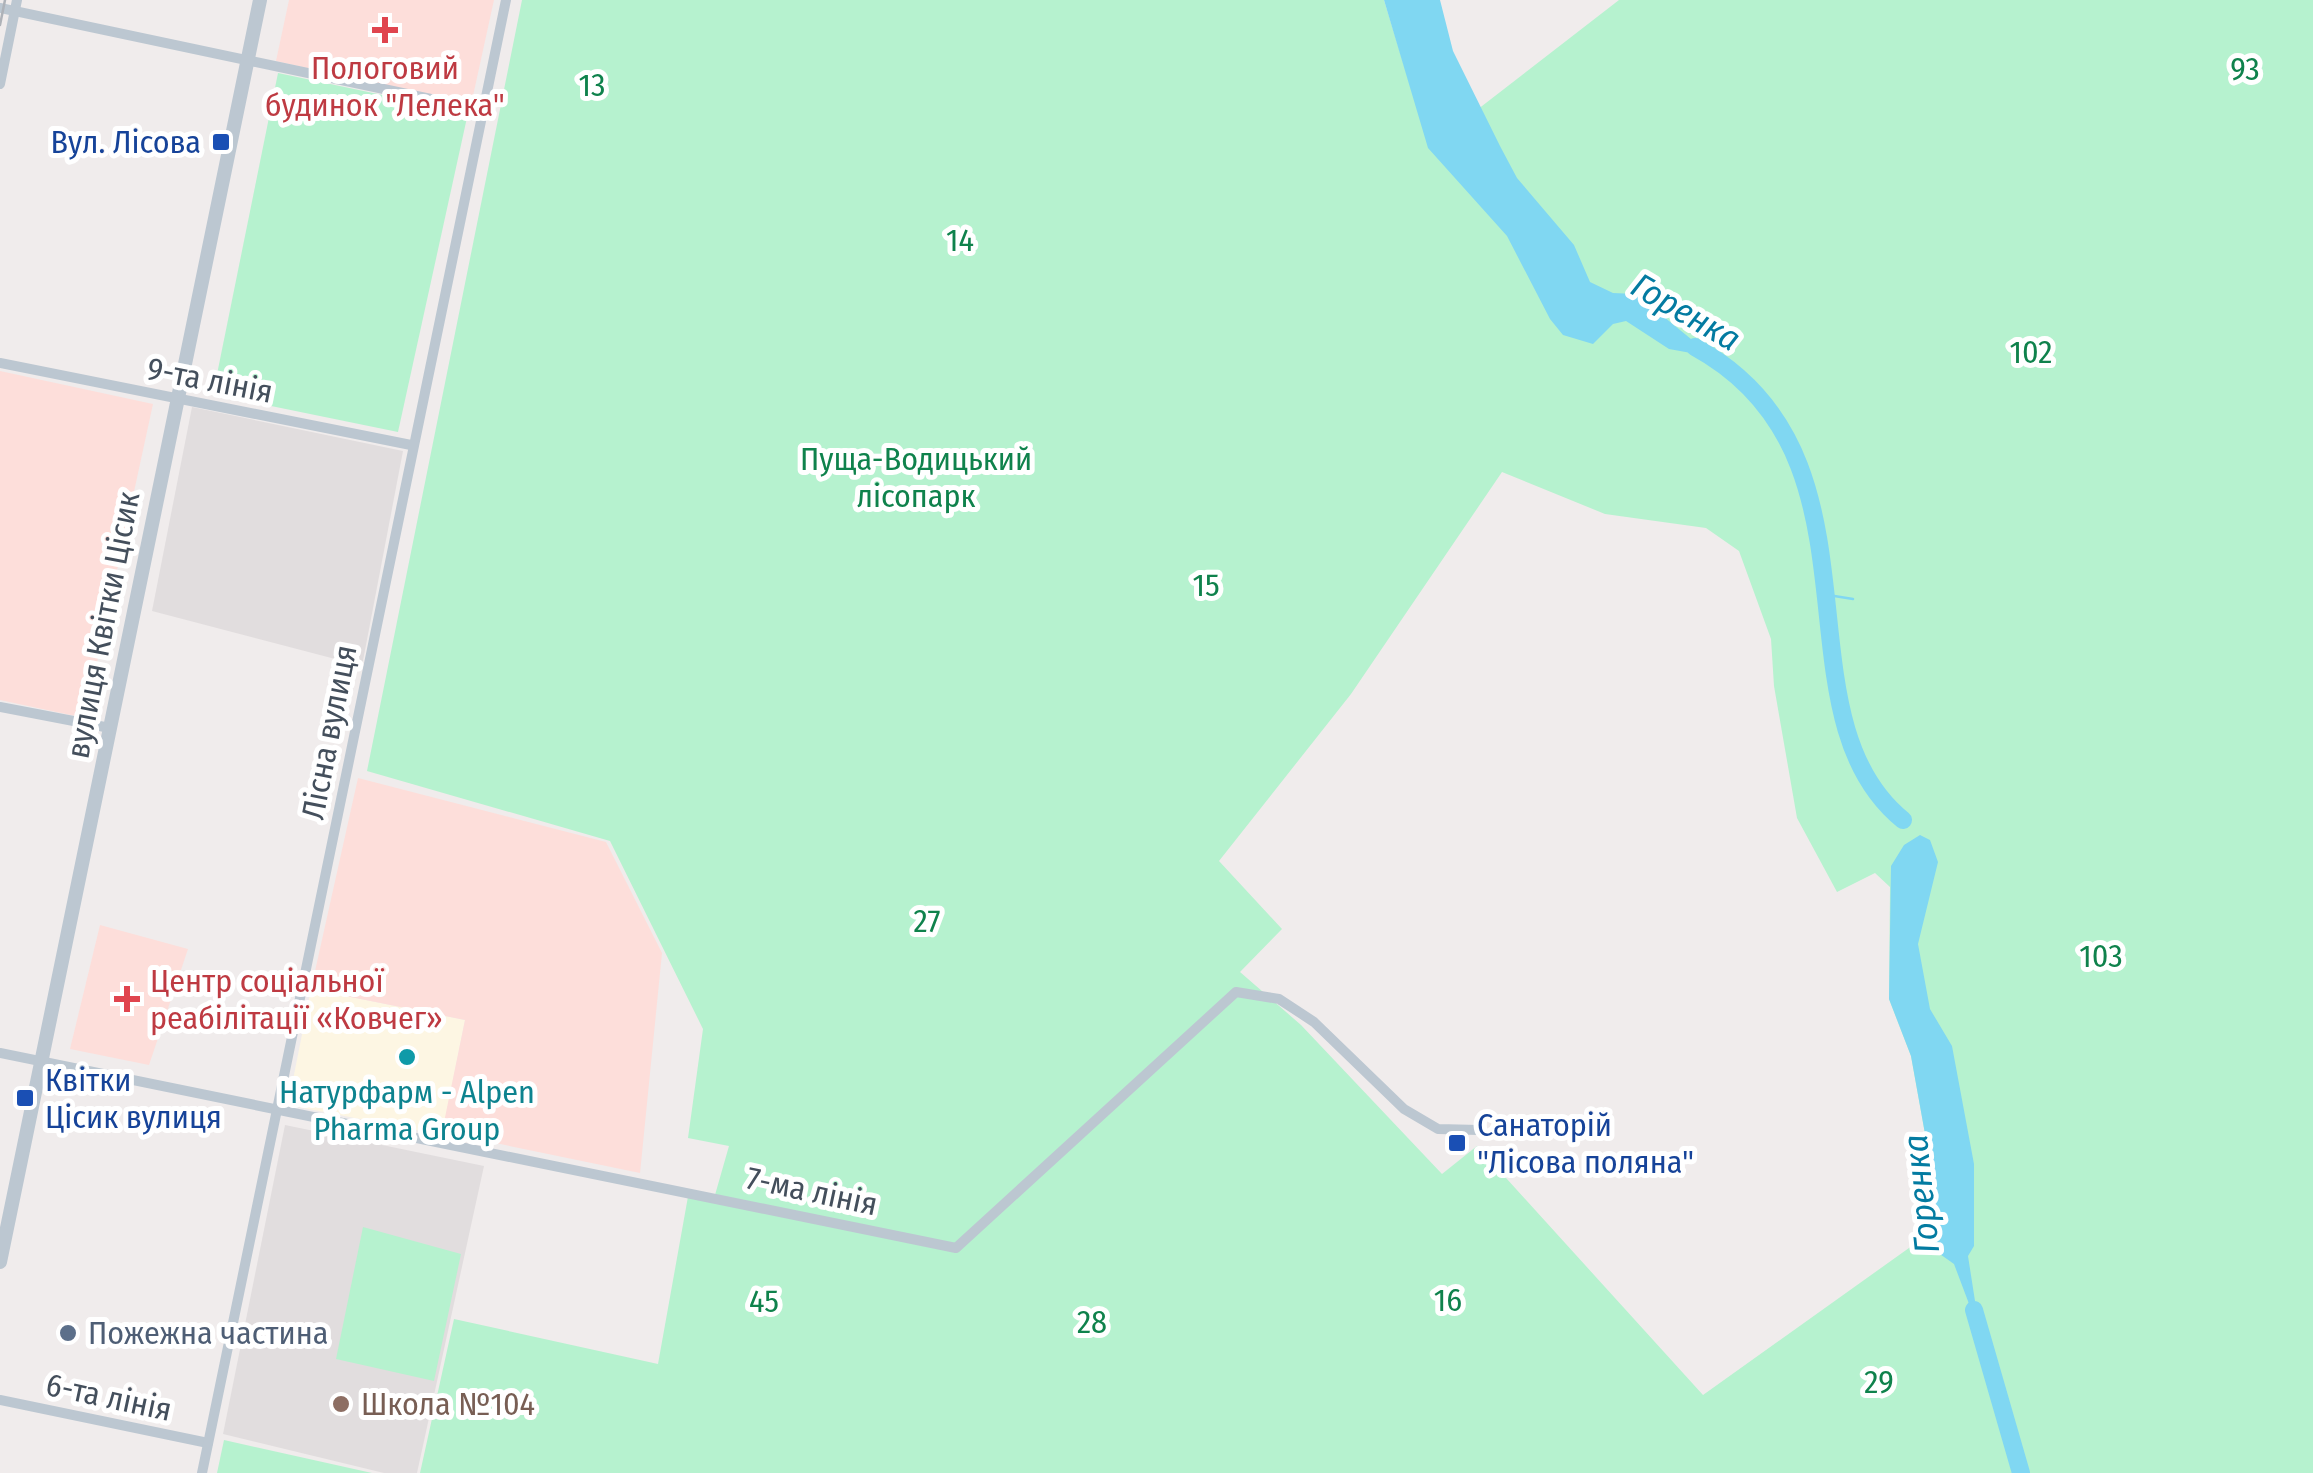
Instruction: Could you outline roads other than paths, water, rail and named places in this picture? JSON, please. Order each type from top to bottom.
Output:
[{"type":"street","name":"вулиця Квітки Цісик","points":[[0,1262],[260,0]]},
{"type":"street","name":"Лісна вулиця","points":[[202,1473],[280,1109],[411,445],[506,0]]},
{"type":"street","points":[[0,84],[16,6]]},
{"type":"street","points":[[0,8],[16,6],[248,63],[483,110]]},
{"type":"street","name":"9-та лінія","points":[[0,363],[411,445]]},
{"type":"street","points":[[0,706],[110,728]]},
{"type":"street","name":"7-ма лінія","points":[[0,1053],[956,1248],[1236,992],[1280,999],[1314,1022],[1404,1109],[1438,1129],[1479,1130]]},
{"type":"street","name":"6-та лінія","points":[[0,1400],[208,1443]]},
{"type":"water","points":[[1384,0],[1440,0],[1453,51],[1517,178],[1574,245],[1590,282],[1613,293],[1636,294],[1713,357],[1669,349],[1626,321],[1613,324],[1593,344],[1563,335],[1550,319],[1507,236],[1428,148]]},
{"type":"water","points":[[1920,835],[1930,840],[1938,862],[1918,944],[1930,1009],[1952,1046],[1974,1164],[1974,1246],[1968,1256],[1980,1333],[1954,1264],[1937,1252],[1930,1233],[1931,1167],[1911,1056],[1889,999],[1891,866],[1904,845]]},
{"type":"waterway","name":"Горенка","points":[[1695,347],[1756,394],[1793,452],[1814,516],[1843,716],[1864,773],[1903,820]]},
{"type":"waterway","points":[[1828,595],[1853,599]]},
{"type":"waterway","name":"Горенка","points":[[1974,1310],[2021,1473]]},
{"type":"tram line","points":[[0,25],[5,0]]},
{"type":"place","name":"Пологовий будинок \"Лелека\"","points":[[385,30]]},
{"type":"place","name":"Вул. Лісова","points":[[221,142]]},
{"type":"place","name":"Центр соціальної реабілітації «Ковчег»","points":[[127,999]]},
{"type":"place","name":"Натурфарм - Alpen Pharma Group","points":[[407,1057]]},
{"type":"place","name":"Квітки Цісик вулиця","points":[[25,1098]]},
{"type":"place","name":"Санаторій \"Лісова поляна\"","points":[[1457,1143]]},
{"type":"place","name":"Пожежна частина","points":[[68,1333]]},
{"type":"place","name":"Школа №104","points":[[341,1404]]},
{"type":"park label","name":"93","points":[[2245,69]]},
{"type":"park label","name":"13","points":[[592,85]]},
{"type":"park label","name":"14","points":[[960,240]]},
{"type":"park label","name":"102","points":[[2031,352]]},
{"type":"park label","name":"Пуща-Водицький лісопарк","points":[[916,478]]},
{"type":"park label","name":"15","points":[[1206,585]]},
{"type":"park label","name":"27","points":[[927,921]]},
{"type":"park label","name":"103","points":[[2101,956]]},
{"type":"park label","name":"16","points":[[1448,1300]]},
{"type":"park label","name":"45","points":[[764,1301]]},
{"type":"park label","name":"28","points":[[1092,1322]]},
{"type":"park label","name":"29","points":[[1879,1382]]}]
